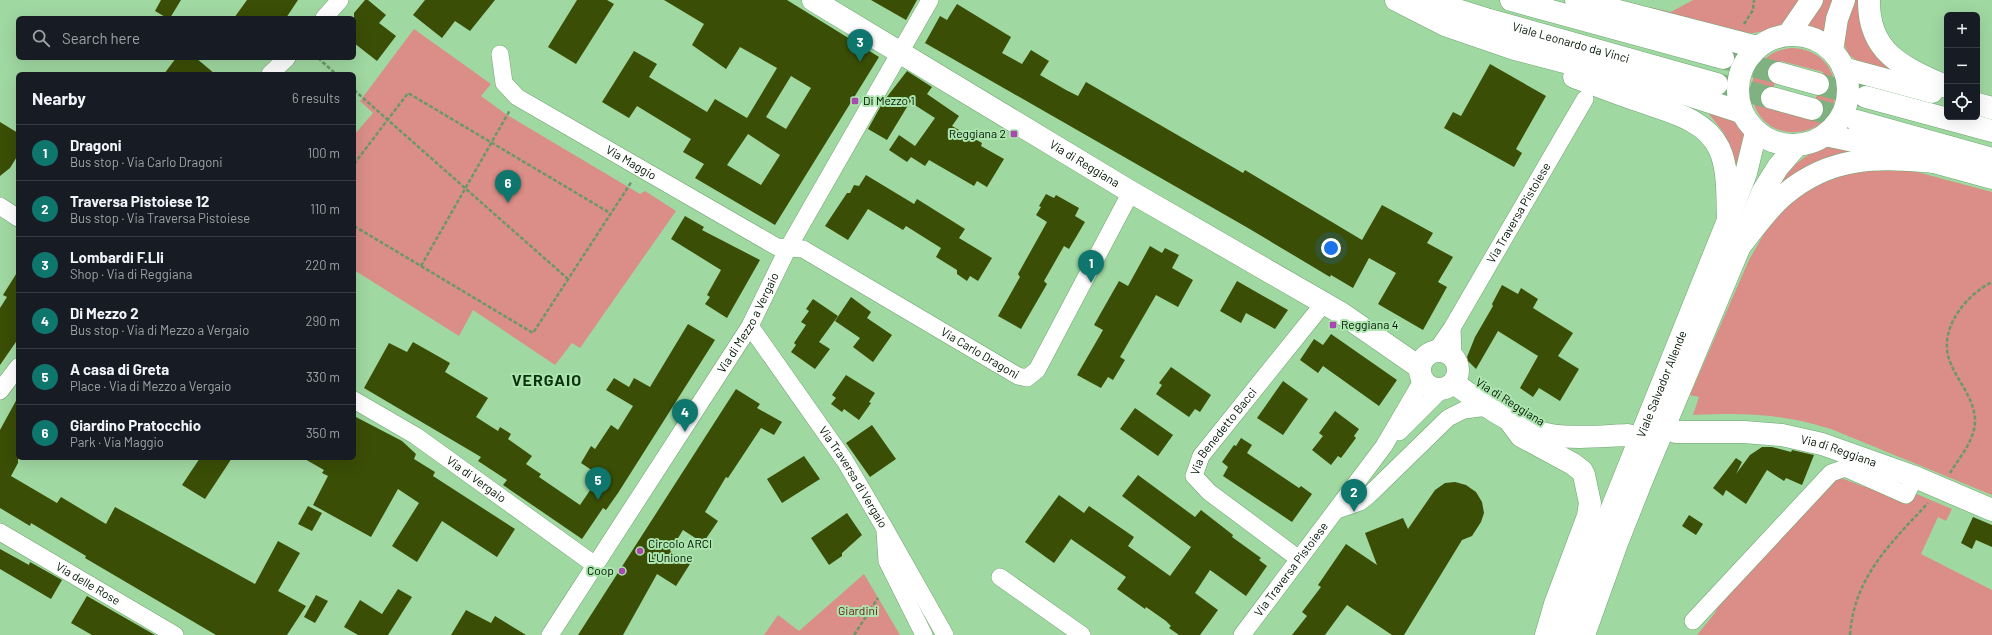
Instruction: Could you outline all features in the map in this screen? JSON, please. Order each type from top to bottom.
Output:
[{"type":"main road","name":"Via di Reggiana","points":[[813,0],[1131,192],[1358,324],[1440,369],[1499,398],[1562,436]]},
{"type":"main road","points":[[1396,0],[1444,25],[1515,50],[1676,91],[1741,112]]},
{"type":"main road","name":"Viale Leonardo da Vinci","points":[[1425,0],[1486,20],[1717,84]]},
{"type":"main road","name":"Viale Leonardo da Vinci","points":[[1511,0],[1723,58]]},
{"type":"main road","points":[[1576,0],[1757,47]]},
{"type":"main road","points":[[1788,35],[1812,0]]},
{"type":"main road","points":[[1844,0],[1837,19],[1838,59],[1848,86],[1846,104],[1838,122],[1825,135],[1812,142],[1797,146],[1771,142],[1756,132],[1741,112],[1737,92],[1740,72],[1744,63],[1757,47],[1777,37],[1797,35],[1816,40],[1838,59],[1944,95]]},
{"type":"main road","points":[[1869,0],[1873,30],[1886,52],[1905,67],[1944,86]]},
{"type":"main road","points":[[1515,50],[1566,74],[1682,116],[1706,131],[1714,140],[1722,159],[1728,220]]},
{"type":"main road","points":[[1779,73],[1818,84]]},
{"type":"main road","points":[[1866,97],[1992,131]]},
{"type":"main road","points":[[1772,98],[1812,109]]},
{"type":"main road","points":[[1857,121],[1992,159]]},
{"type":"main road","name":"Viale Salvador Allende","points":[[1565,635],[1589,565],[1746,173],[1756,132]]},
{"type":"main road","points":[[1825,135],[1868,144],[1992,178]]},
{"type":"main road","name":"Viale Salvador Allende","points":[[1584,635],[1636,494],[1766,185],[1778,167],[1797,146]]},
{"type":"main road","points":[[1740,246],[1783,196],[1797,186],[1829,168],[1868,159],[1889,158],[1936,162]]},
{"type":"main road","name":"Via di Reggiana","points":[[1440,369],[1488,407],[1509,420],[1544,434],[1562,436],[1628,435]]},
{"type":"main road","points":[[1509,420],[1521,436],[1573,464],[1582,471],[1590,503],[1588,516],[1554,604],[1546,635]]},
{"type":"main road","name":"Via di Reggiana","points":[[1676,432],[1744,432],[1782,434],[1822,444],[1915,477],[1992,510]]},
{"type":"street","points":[[326,16],[340,0]]},
{"type":"street","name":"Via di Mezzo a Vergaio","points":[[550,635],[750,326],[788,248],[930,0]]},
{"type":"street","name":"Via Maggio","points":[[500,54],[504,83],[517,97],[777,247],[788,248]]},
{"type":"street","points":[[272,72],[285,60]]},
{"type":"street","name":"Via Traversa Pistoiese","points":[[1242,635],[1337,510],[1440,369],[1452,328],[1585,98]]},
{"type":"street","name":"Via Carlo Dragoni","points":[[788,248],[804,248],[1018,376],[1027,378],[1037,370],[1131,192]]},
{"type":"street","points":[[0,206],[16,217]]},
{"type":"street","name":"Via Benedetto Bacci","points":[[1299,559],[1209,492],[1194,476],[1202,456],[1324,303]]},
{"type":"street","name":"Via Traversa di Vergaio","points":[[750,326],[845,461],[884,527],[944,635]]},
{"type":"street","points":[[0,391],[16,370]]},
{"type":"street","name":"Via di Vergaio","points":[[356,401],[416,436],[595,565]]},
{"type":"street","points":[[1337,510],[1360,502],[1369,495],[1448,418],[1464,410],[1488,407]]},
{"type":"street","points":[[1693,621],[1831,473],[1845,468],[1906,495],[1915,477]]},
{"type":"street","points":[[884,527],[886,561],[924,635]]},
{"type":"street","name":"Via delle Rose","points":[[0,532],[175,635]]},
{"type":"street","points":[[1000,577],[1082,635]]},
{"type":"path","points":[[320,60],[334,72]]},
{"type":"path","points":[[356,92],[568,278]]},
{"type":"path","points":[[356,161],[408,93],[610,213]]},
{"type":"path","points":[[421,266],[517,97]]},
{"type":"path","points":[[356,227],[533,333],[640,167]]},
{"type":"path","points":[[1850,635],[1854,608],[1869,572],[1885,549],[1940,488],[1970,440],[1975,422],[1972,404],[1949,359],[1949,336],[1956,316],[1963,304],[1974,293],[1992,282]]},
{"type":"path","points":[[854,635],[878,598]]},
{"type":"green space","points":[[1693,0],[1803,0],[1790,16],[1779,25],[1766,31],[1746,34],[1647,14],[1649,7],[1671,12]]},
{"type":"green space","points":[[1821,0],[1834,0],[1823,35],[1805,28]]},
{"type":"green space","points":[[1854,0],[1860,0],[1893,68],[1890,73],[1855,60],[1847,51],[1844,37],[1845,29]]},
{"type":"green space","points":[[414,29],[491,84],[481,96],[507,115],[640,194],[645,191],[676,211],[580,348],[572,343],[555,365],[473,310],[459,336],[356,271],[356,133],[373,113],[360,101]]},
{"type":"green space","points":[[1791,48],[1810,51],[1823,60],[1832,73],[1835,88],[1834,103],[1827,117],[1815,127],[1797,132],[1779,130],[1765,121],[1756,109],[1752,94],[1753,78],[1760,64],[1773,53]],"holes":[[[1781,61],[1823,72],[1810,119],[1768,108]]]},
{"type":"green space","points":[[1712,111],[1727,117],[1740,127],[1746,137],[1737,176],[1724,133],[1709,114]]},
{"type":"green space","points":[[1829,147],[1862,149],[1771,195],[1782,179],[1802,159],[1819,150]]},
{"type":"green space","points":[[1902,168],[1992,192],[1992,495],[1831,429],[1813,424],[1762,415],[1693,415],[1699,397],[1690,395],[1749,260],[1777,211],[1835,173]]},
{"type":"green space","points":[[1841,478],[1865,487],[1867,484],[1902,503],[1908,502],[1914,493],[1952,509],[1946,521],[1938,517],[1921,554],[1992,590],[1992,635],[1697,635],[1715,613],[1719,603],[1834,480]]},
{"type":"green space","name":"Giardini","points":[[864,574],[900,635],[764,635],[778,615],[799,631]]},
{"type":"building","points":[[161,0],[181,0],[171,16],[164,16],[155,11]]},
{"type":"building","points":[[247,0],[298,0],[287,16],[235,16]]},
{"type":"building","points":[[365,0],[368,0],[386,15],[379,23],[396,36],[377,61],[356,45],[356,16],[354,16],[354,13]]},
{"type":"building","points":[[425,0],[495,0],[470,31],[455,21],[442,38],[413,15]]},
{"type":"building","points":[[577,0],[607,0],[614,4],[576,64],[548,47]]},
{"type":"building","points":[[664,0],[787,0],[879,57],[775,225],[695,178],[704,164],[683,152],[691,139],[637,106],[629,118],[602,102],[634,51],[657,64],[649,77],[707,112],[715,99],[747,118],[777,68],[740,47],[726,69],[692,45],[704,24]],"holes":[[[791,76],[811,88],[786,129],[766,117]],[[748,134],[780,155],[761,185],[727,165]]]},
{"type":"building","points":[[871,0],[917,0],[906,20]]},
{"type":"building","points":[[957,4],[1011,37],[1002,53],[1022,64],[1031,50],[1049,61],[1040,75],[1066,90],[1078,96],[1086,82],[1243,173],[1245,170],[1362,240],[1382,205],[1433,233],[1427,243],[1453,257],[1438,282],[1447,287],[1423,330],[1378,304],[1396,273],[1369,258],[1353,288],[1331,275],[1330,277],[1248,228],[925,43],[940,16],[947,20]]},
{"type":"building","points":[[174,60],[198,60],[213,72],[166,72]]},
{"type":"building","points":[[1490,64],[1546,96],[1516,149],[1522,153],[1514,167],[1444,128],[1453,112],[1461,116]]},
{"type":"building","points":[[907,71],[932,87],[927,94],[959,116],[952,126],[982,143],[981,146],[1004,159],[987,187],[977,181],[974,186],[929,160],[925,166],[911,157],[907,162],[889,150],[899,135],[915,146],[935,118],[910,102],[887,140],[868,129],[883,102]]},
{"type":"building","points":[[0,122],[16,132],[16,158],[10,168],[0,176]]},
{"type":"building","points":[[866,175],[914,204],[917,199],[965,229],[959,238],[992,258],[978,281],[970,276],[967,281],[957,274],[957,270],[936,257],[941,248],[906,226],[903,230],[868,209],[848,240],[825,226],[847,193],[850,193],[854,185],[859,186]]},
{"type":"building","points":[[1046,194],[1054,198],[1056,195],[1079,208],[1075,216],[1085,222],[1069,249],[1064,246],[1044,281],[1047,284],[1021,329],[998,316],[1020,277],[1018,274],[1047,222],[1036,215]]},
{"type":"building","points":[[685,216],[704,227],[702,230],[760,260],[727,318],[705,304],[710,297],[707,295],[721,270],[671,239]]},
{"type":"building","points":[[1150,246],[1162,253],[1165,248],[1179,255],[1172,268],[1193,280],[1178,307],[1156,295],[1120,357],[1125,360],[1113,380],[1108,377],[1101,388],[1077,375],[1103,330],[1094,325],[1119,281],[1128,286]]},
{"type":"building","points":[[16,274],[16,342],[0,365],[0,308],[7,297],[3,295]]},
{"type":"building","points":[[1237,281],[1288,310],[1275,329],[1246,313],[1241,323],[1220,311]]},
{"type":"building","points":[[1502,285],[1518,294],[1521,288],[1538,299],[1533,308],[1573,333],[1558,356],[1579,369],[1560,401],[1539,388],[1533,397],[1520,388],[1538,356],[1498,331],[1476,369],[1468,361],[1467,357],[1475,337],[1493,306],[1492,304]]},
{"type":"building","points":[[851,297],[871,312],[867,318],[892,335],[873,362],[853,347],[860,338],[835,321]]},
{"type":"building","points":[[813,299],[838,316],[819,342],[830,349],[815,369],[791,352],[796,345],[794,343],[806,325],[801,322],[809,311],[806,309]]},
{"type":"building","points":[[688,324],[715,340],[618,493],[606,510],[603,508],[582,539],[503,485],[507,480],[478,461],[481,457],[364,388],[389,343],[407,352],[413,342],[450,363],[445,372],[488,398],[476,417],[498,431],[500,427],[511,434],[508,439],[532,456],[526,464],[541,474],[539,477],[580,505],[597,480],[590,476],[593,471],[581,463],[591,446],[595,449],[611,425],[618,430],[633,406],[606,390],[614,378],[629,387],[634,378],[650,387]]},
{"type":"building","points":[[1331,334],[1397,380],[1379,406],[1323,366],[1318,373],[1300,360],[1314,339],[1323,345]]},
{"type":"building","points":[[1171,367],[1211,395],[1200,412],[1195,409],[1189,417],[1156,394],[1162,385],[1159,383]]},
{"type":"building","points":[[846,375],[875,393],[869,402],[871,403],[859,420],[844,409],[842,412],[831,404],[836,398],[832,395]]},
{"type":"building","points":[[1283,381],[1308,399],[1283,435],[1257,418]]},
{"type":"building","points":[[736,389],[760,404],[757,408],[782,422],[774,435],[761,428],[728,478],[726,477],[705,512],[718,521],[703,543],[683,530],[670,551],[690,564],[676,586],[657,574],[623,635],[578,635]]},
{"type":"building","points":[[16,401],[16,460],[18,460],[18,463],[11,476],[57,503],[61,497],[106,524],[115,507],[255,584],[278,541],[300,553],[278,591],[306,606],[287,635],[216,635],[85,558],[86,556],[31,523],[30,526],[0,508],[0,430]]},
{"type":"building","points":[[1135,408],[1173,435],[1158,456],[1120,429]]},
{"type":"building","points":[[1335,411],[1359,429],[1354,436],[1356,438],[1341,458],[1338,456],[1331,465],[1312,450],[1323,436],[1319,433]]},
{"type":"building","points":[[356,417],[402,441],[416,454],[414,459],[435,472],[433,476],[515,529],[497,557],[442,521],[417,562],[392,546],[419,503],[398,489],[371,537],[313,505],[328,476],[322,473],[324,470],[306,460],[356,460]]},
{"type":"building","points":[[872,425],[896,459],[870,477],[846,443]]},
{"type":"building","points":[[1241,438],[1252,445],[1247,453],[1299,488],[1301,486],[1312,494],[1292,522],[1223,476],[1228,467],[1222,462]]},
{"type":"building","points":[[1762,447],[1772,447],[1791,452],[1792,450],[1814,455],[1802,485],[1786,478],[1784,481],[1767,470],[1746,504],[1726,490],[1723,496],[1713,488],[1736,458],[1742,462],[1736,474],[1750,455]]},
{"type":"building","points":[[804,456],[820,479],[782,503],[767,479]]},
{"type":"building","points":[[199,460],[231,460],[205,499],[182,485]]},
{"type":"building","points":[[1138,475],[1195,517],[1201,510],[1233,535],[1232,537],[1261,558],[1259,560],[1267,566],[1246,596],[1210,570],[1195,593],[1218,610],[1200,635],[1179,635],[1169,628],[1171,626],[1166,621],[1146,607],[1145,609],[1117,589],[1126,577],[1071,539],[1054,563],[1025,542],[1059,495],[1084,513],[1089,506],[1134,537],[1128,546],[1170,576],[1191,547],[1122,496]]},
{"type":"building","points":[[1455,482],[1466,485],[1476,492],[1482,502],[1484,513],[1481,522],[1472,536],[1462,540],[1404,635],[1392,635],[1347,605],[1325,635],[1292,635],[1307,616],[1302,612],[1321,587],[1318,585],[1346,544],[1377,565],[1365,533],[1403,518],[1408,529],[1435,490],[1445,483]]},
{"type":"building","points":[[308,506],[322,513],[312,531],[298,524]]},
{"type":"building","points":[[847,513],[862,535],[842,553],[842,556],[829,565],[811,538]]},
{"type":"building","points":[[1689,515],[1703,524],[1696,535],[1682,526]]},
{"type":"building","points":[[1973,517],[1992,525],[1992,547],[1976,540],[1972,549],[1961,543]]},
{"type":"building","points":[[0,549],[29,565],[30,562],[62,580],[51,599],[0,569]]},
{"type":"building","points":[[398,589],[412,597],[388,635],[358,635],[344,627],[360,600],[382,614]]},
{"type":"building","points":[[316,595],[328,601],[315,623],[304,617]]},
{"type":"building","points":[[87,596],[155,635],[92,635],[71,623]]},
{"type":"building","points":[[466,610],[491,623],[495,616],[526,635],[451,635]]},
{"type":"tunnel","points":[[1723,58],[1779,73]]},
{"type":"tunnel","points":[[1717,84],[1772,98]]},
{"type":"tunnel","points":[[1818,84],[1866,97]]},
{"type":"tunnel","points":[[1812,109],[1857,121]]},
{"type":"place","name":"Lombardi F.Lli","points":[[860,62]]},
{"type":"place","name":"Di Mezzo 1","points":[[855,101]]},
{"type":"place","name":"Reggiana 2","points":[[1014,134]]},
{"type":"place","name":"Giardino Pratocchio","points":[[508,203]]},
{"type":"place","name":"Dragoni","points":[[1091,283]]},
{"type":"place","name":"Reggiana 4","points":[[1333,325]]},
{"type":"place","name":"Di Mezzo 2","points":[[685,432]]},
{"type":"place","name":"A casa di Greta","points":[[598,500]]},
{"type":"place","name":"Traversa Pistoiese 12","points":[[1354,512]]},
{"type":"place","name":"Circolo ARCI L'Unione","points":[[640,551]]},
{"type":"place","name":"Coop","points":[[622,571]]},
{"type":"district","name":"VERGAIO","points":[[547,380]]}]
